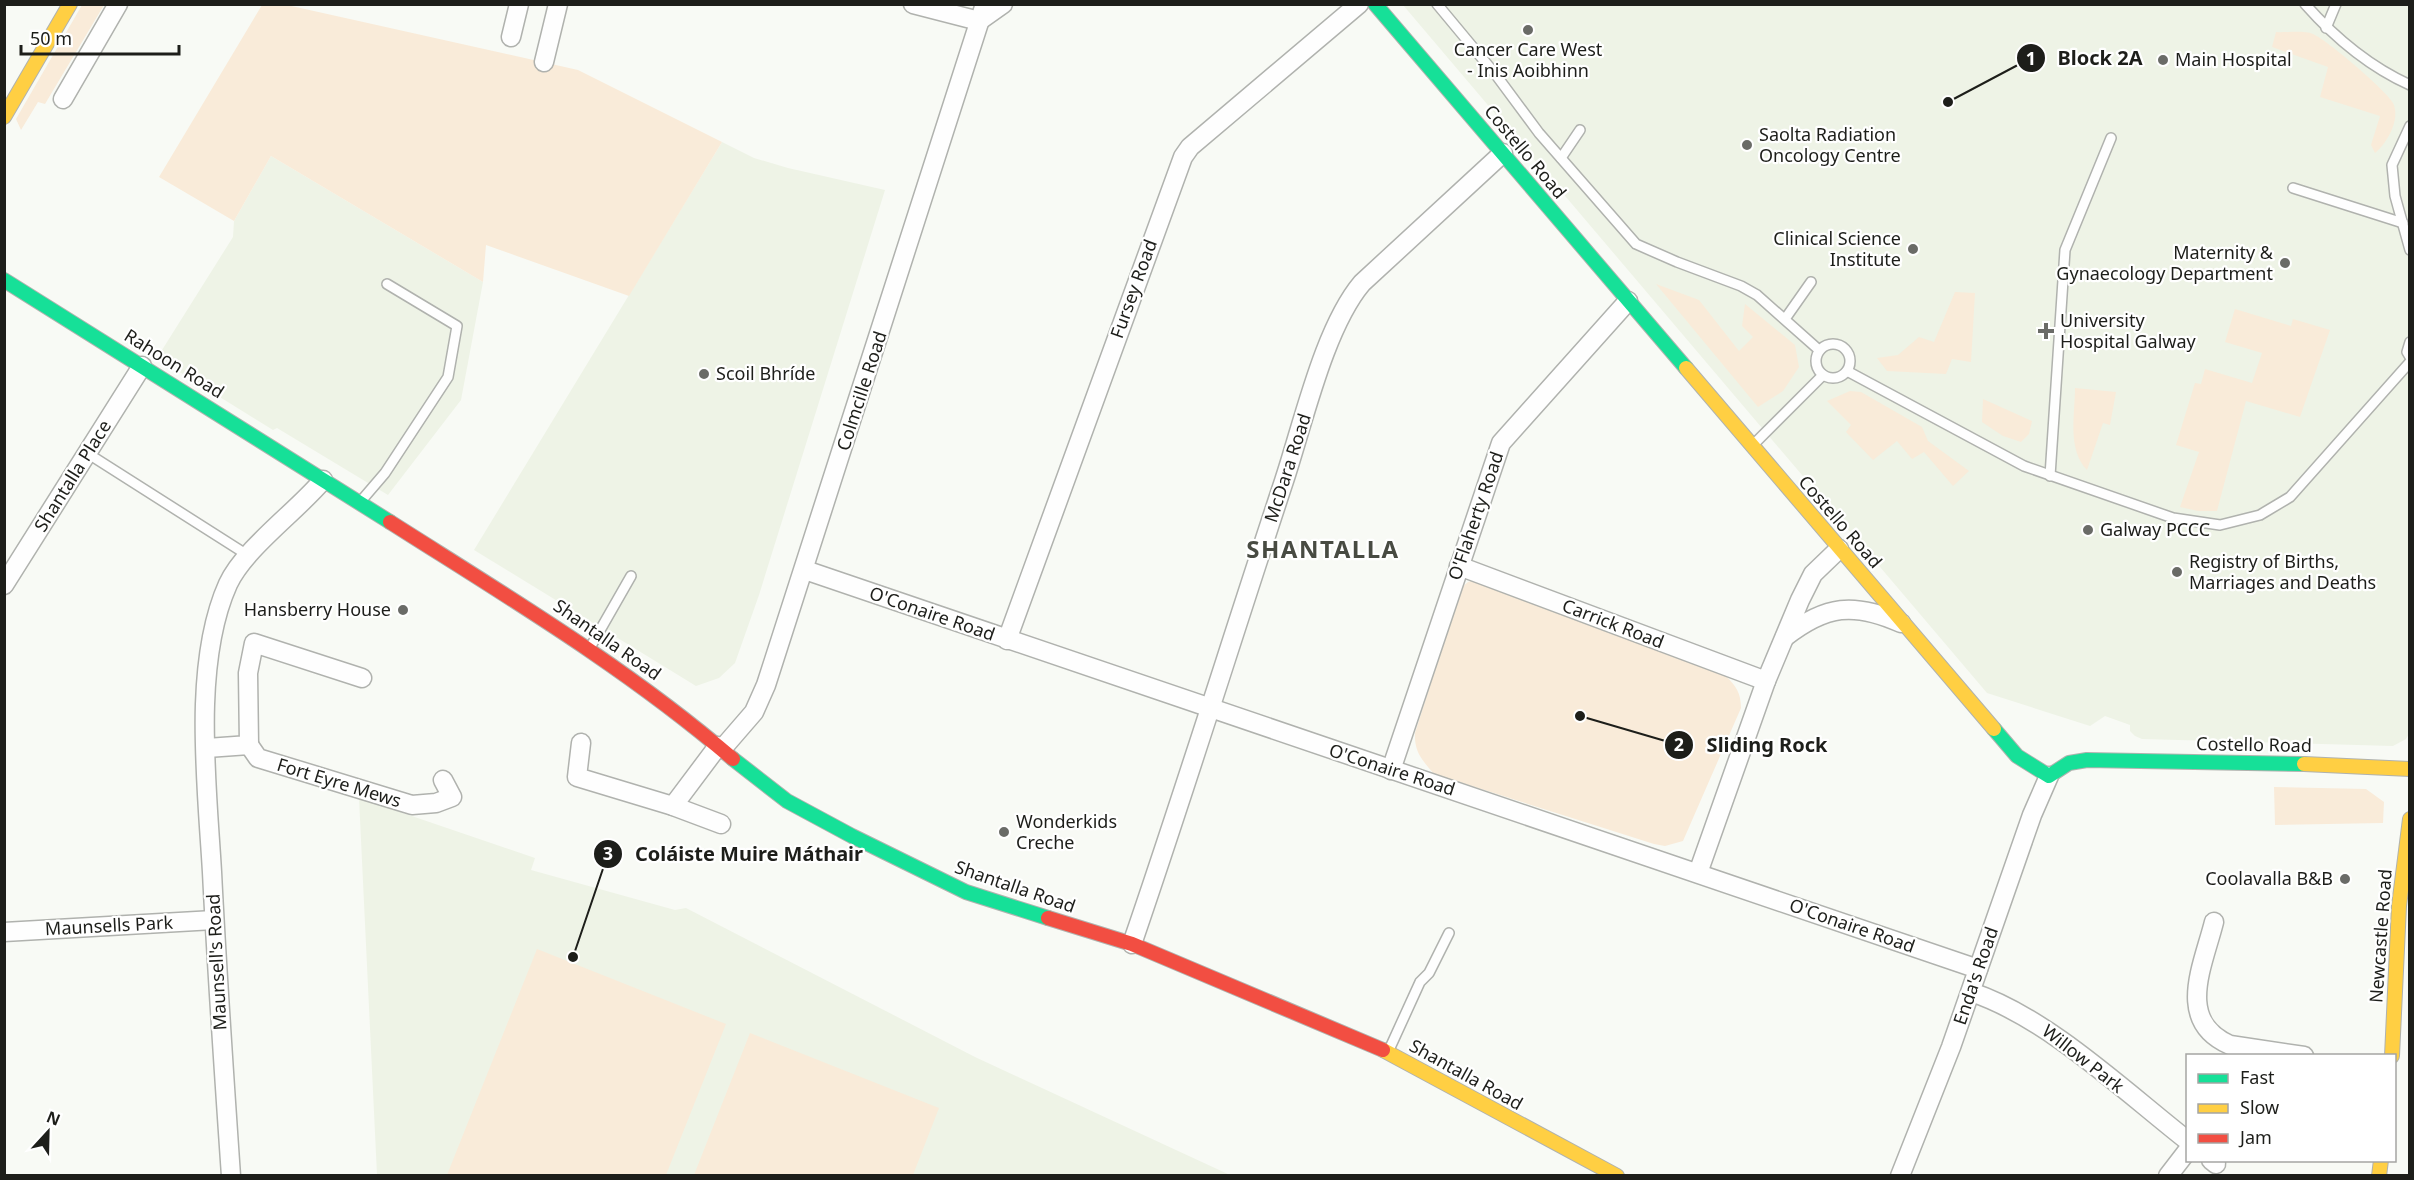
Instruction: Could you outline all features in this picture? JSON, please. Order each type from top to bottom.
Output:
[{"type":"street","points":[[4,117],[70,4]]},
{"type":"street","points":[[63,99],[118,4]]},
{"type":"street","points":[[511,37],[519,4]]},
{"type":"street","points":[[544,62],[558,4]]},
{"type":"street","points":[[913,4],[982,13],[1003,4]]},
{"type":"street","name":"Fursey Road","points":[[1007,640],[1183,157],[1190,147],[1359,4]]},
{"type":"street","name":"Costello Road","points":[[1375,4],[2017,756],[2049,776],[2069,763],[2087,760],[2362,765],[2409,769]]},
{"type":"street","name":"Colmcille Road","points":[[674,806],[720,747],[754,712],[766,685],[805,570],[982,13]]},
{"type":"street","name":"McDara Road","points":[[1132,944],[1322,364],[1345,306],[1362,283],[1503,153]]},
{"type":"street","name":"Rahoon Road","points":[[4,280],[323,480]]},
{"type":"street","name":"O'Flaherty Road","points":[[1391,770],[1501,443],[1628,301]]},
{"type":"street","name":"Shantalla Place","points":[[4,585],[142,366]]},
{"type":"street","name":"Shantalla Road","points":[[323,480],[590,648],[682,715],[787,801],[946,884],[985,899],[1132,944],[1324,1023],[1388,1052],[1582,1159],[1616,1175]]},
{"type":"street","name":"Maunsell's Road","points":[[231,1176],[214,920],[207,748],[207,671],[215,620],[229,583],[249,556],[323,480]]},
{"type":"street","points":[[1698,873],[1766,681],[1785,637],[1813,574],[1839,549]]},
{"type":"street","name":"Carrick Road","points":[[1460,566],[1766,681]]},
{"type":"street","name":"O'Conaire Road","points":[[805,570],[1208,709],[1978,969]]},
{"type":"street","points":[[1785,637],[1827,612],[1855,608],[1881,614],[1903,624]]},
{"type":"street","points":[[207,748],[249,745],[248,673],[254,643],[362,678]]},
{"type":"street","points":[[581,743],[577,777],[674,806],[721,824]]},
{"type":"street","name":"Fort Eyre Mews","points":[[249,745],[258,758],[412,805],[436,803],[452,797],[443,780]]},
{"type":"street","name":"Enda's Road","points":[[1900,1176],[1971,992],[2032,815],[2049,776]]},
{"type":"street","name":"Newcastle Road","points":[[2392,1054],[2399,906],[2409,819]]},
{"type":"street","name":"Maunsells Park","points":[[4,932],[214,920]]},
{"type":"street","points":[[2214,922],[2196,1005],[2204,1027],[2219,1040],[2230,1045],[2291,1054]]},
{"type":"street","name":"Willow Park","points":[[1971,992],[2001,1003],[2042,1027],[2186,1140]]},
{"type":"street","points":[[2168,1176],[2186,1151]]},
{"type":"lane","points":[[1437,4],[1561,158],[1636,244],[1741,286],[1785,319],[1819,350]]},
{"type":"lane","points":[[2305,4],[2326,28],[2363,59],[2409,85]]},
{"type":"lane","points":[[2326,28],[2336,4]]},
{"type":"lane","points":[[2409,126],[2392,165],[2395,196],[2409,250]]},
{"type":"lane","points":[[1561,158],[1572,146],[1580,130]]},
{"type":"lane","points":[[2050,476],[2064,250],[2111,138]]},
{"type":"lane","points":[[2293,188],[2403,223]]},
{"type":"lane","points":[[1785,319],[1811,282]]},
{"type":"lane","points":[[359,503],[385,473],[448,376],[457,326],[387,284]]},
{"type":"lane","points":[[2409,342],[2407,352],[2409,357]]},
{"type":"lane","points":[[1829,344],[1841,345],[1849,353],[1847,371],[1839,377],[1823,375],[1816,366],[1819,350],[1829,344]]},
{"type":"lane","points":[[1847,371],[1975,442],[2050,476],[2173,518],[2220,525],[2242,521],[2277,506],[2299,488],[2409,362]]},
{"type":"lane","points":[[1751,446],[1823,375]]},
{"type":"lane","points":[[87,453],[249,556]]},
{"type":"lane","points":[[590,648],[632,576]]},
{"type":"lane","points":[[1388,1052],[1420,982],[1429,973],[1449,933]]},
{"type":"shaded area","points":[[82,5],[104,5],[45,104],[38,102],[21,130],[16,119]]},
{"type":"shaded area","points":[[262,5],[287,5],[578,70],[722,142],[629,296],[486,245],[483,282],[271,156],[234,221],[159,177]]},
{"type":"shaded area","name":"University Hospital Galway","points":[[1403,5],[2409,5],[2410,732],[2406,739],[2393,746],[2142,739],[2130,731],[2130,725],[2105,716],[2090,726],[1987,693]]},
{"type":"shaded area","points":[[2276,32],[2309,33],[2320,38],[2369,77],[2393,103],[2395,116],[2392,130],[2375,153],[2371,145],[2380,116],[2320,97],[2328,67],[2272,47]]},
{"type":"shaded area","name":"Scoil Bhríde","points":[[722,142],[754,158],[885,190],[759,595],[735,663],[719,678],[696,686],[474,550]]},
{"type":"shaded area","points":[[271,156],[483,282],[461,400],[388,495],[277,428],[273,430],[157,358],[233,237],[234,221]]},
{"type":"shaded area","points":[[1656,284],[1699,300],[1739,351],[1753,337],[1742,326],[1745,304],[1795,345],[1799,367],[1783,391],[1758,407]]},
{"type":"shaded area","points":[[1955,292],[1975,293],[1971,362],[1952,359],[1946,374],[1887,371],[1877,358],[1898,355],[1919,337],[1934,342]]},
{"type":"shaded area","points":[[2235,309],[2291,326],[2293,319],[2330,330],[2300,417],[2246,401],[2217,511],[2198,511],[2180,507],[2199,452],[2176,445],[2195,383],[2201,384],[2205,369],[2252,383],[2262,353],[2225,342]]},
{"type":"shaded area","points":[[2075,388],[2116,392],[2110,425],[2103,423],[2087,470],[2081,462],[2074,442]]},
{"type":"shaded area","points":[[1850,391],[1861,392],[1922,427],[1928,441],[1969,471],[1953,486],[1924,452],[1912,459],[1897,441],[1873,460],[1846,432],[1851,425],[1827,401]]},
{"type":"shaded area","points":[[1983,399],[2032,421],[2029,434],[2021,442],[2003,436],[1982,422]]},
{"type":"shaded area","points":[[1475,580],[1725,675],[1732,683],[1739,694],[1741,708],[1683,841],[1665,846],[1654,844],[1434,774],[1426,764],[1417,751],[1415,733],[1461,588]]},
{"type":"shaded area","points":[[2274,787],[2366,789],[2384,802],[2383,823],[2275,825]]},
{"type":"shaded area","points":[[359,798],[535,858],[531,870],[675,910],[686,908],[975,1057],[1230,1175],[377,1175]]},
{"type":"shaded area","points":[[537,949],[726,1024],[666,1175],[447,1175]]},
{"type":"shaded area","points":[[750,1033],[939,1108],[913,1175],[694,1175]]},
{"type":"traffic: fast","points":[[1375,4],[1686,368]]},
{"type":"traffic: fast","points":[[4,280],[390,522]]},
{"type":"traffic: fast","points":[[1994,729],[2017,756],[2049,776],[2069,763],[2087,760],[2304,764]]},
{"type":"traffic: fast","points":[[733,759],[787,801],[852,836],[966,892],[1048,918]]},
{"type":"traffic: slow","points":[[4,117],[70,4]]},
{"type":"traffic: slow","points":[[1686,368],[1994,729]]},
{"type":"traffic: slow","points":[[2304,764],[2410,769]]},
{"type":"traffic: slow","points":[[2392,1054],[2399,906],[2410,819]]},
{"type":"traffic: slow","points":[[1383,1050],[1617,1176]]},
{"type":"traffic: slow","points":[[2379,1176],[2381,1162]]},
{"type":"traffic: jam","points":[[390,522],[566,634],[651,694],[733,759]]},
{"type":"traffic: jam","points":[[1048,918],[1132,944],[1383,1050]]},
{"type":"place","name":"Cancer Care West - Inis Aoibhinn","points":[[1528,30]]},
{"type":"place","name":"Main Hospital","points":[[2163,60]]},
{"type":"place","name":"Block 2A","points":[[1948,102]]},
{"type":"place","name":"Saolta Radiation Oncology Centre","points":[[1747,145]]},
{"type":"place","name":"Clinical Science Institute","points":[[1913,249]]},
{"type":"place","name":"Maternity & Gynaecology Department","points":[[2285,263]]},
{"type":"place","name":"University Hospital Galway","points":[[2046,331]]},
{"type":"place","name":"Scoil Bhríde","points":[[704,374]]},
{"type":"place","name":"Galway PCCC","points":[[2088,530]]},
{"type":"place","name":"Registry of Births, Marriages and Deaths","points":[[2177,572]]},
{"type":"place","name":"Hansberry House","points":[[403,610]]},
{"type":"place","name":"Sliding Rock","points":[[1580,716]]},
{"type":"place","name":"Wonderkids Creche","points":[[1004,832]]},
{"type":"place","name":"Coolavalla B&B","points":[[2345,879]]},
{"type":"place","name":"Coláiste Muire Máthair","points":[[573,957]]},
{"type":"district","name":"SHANTALLA","points":[[1323,550]]}]
